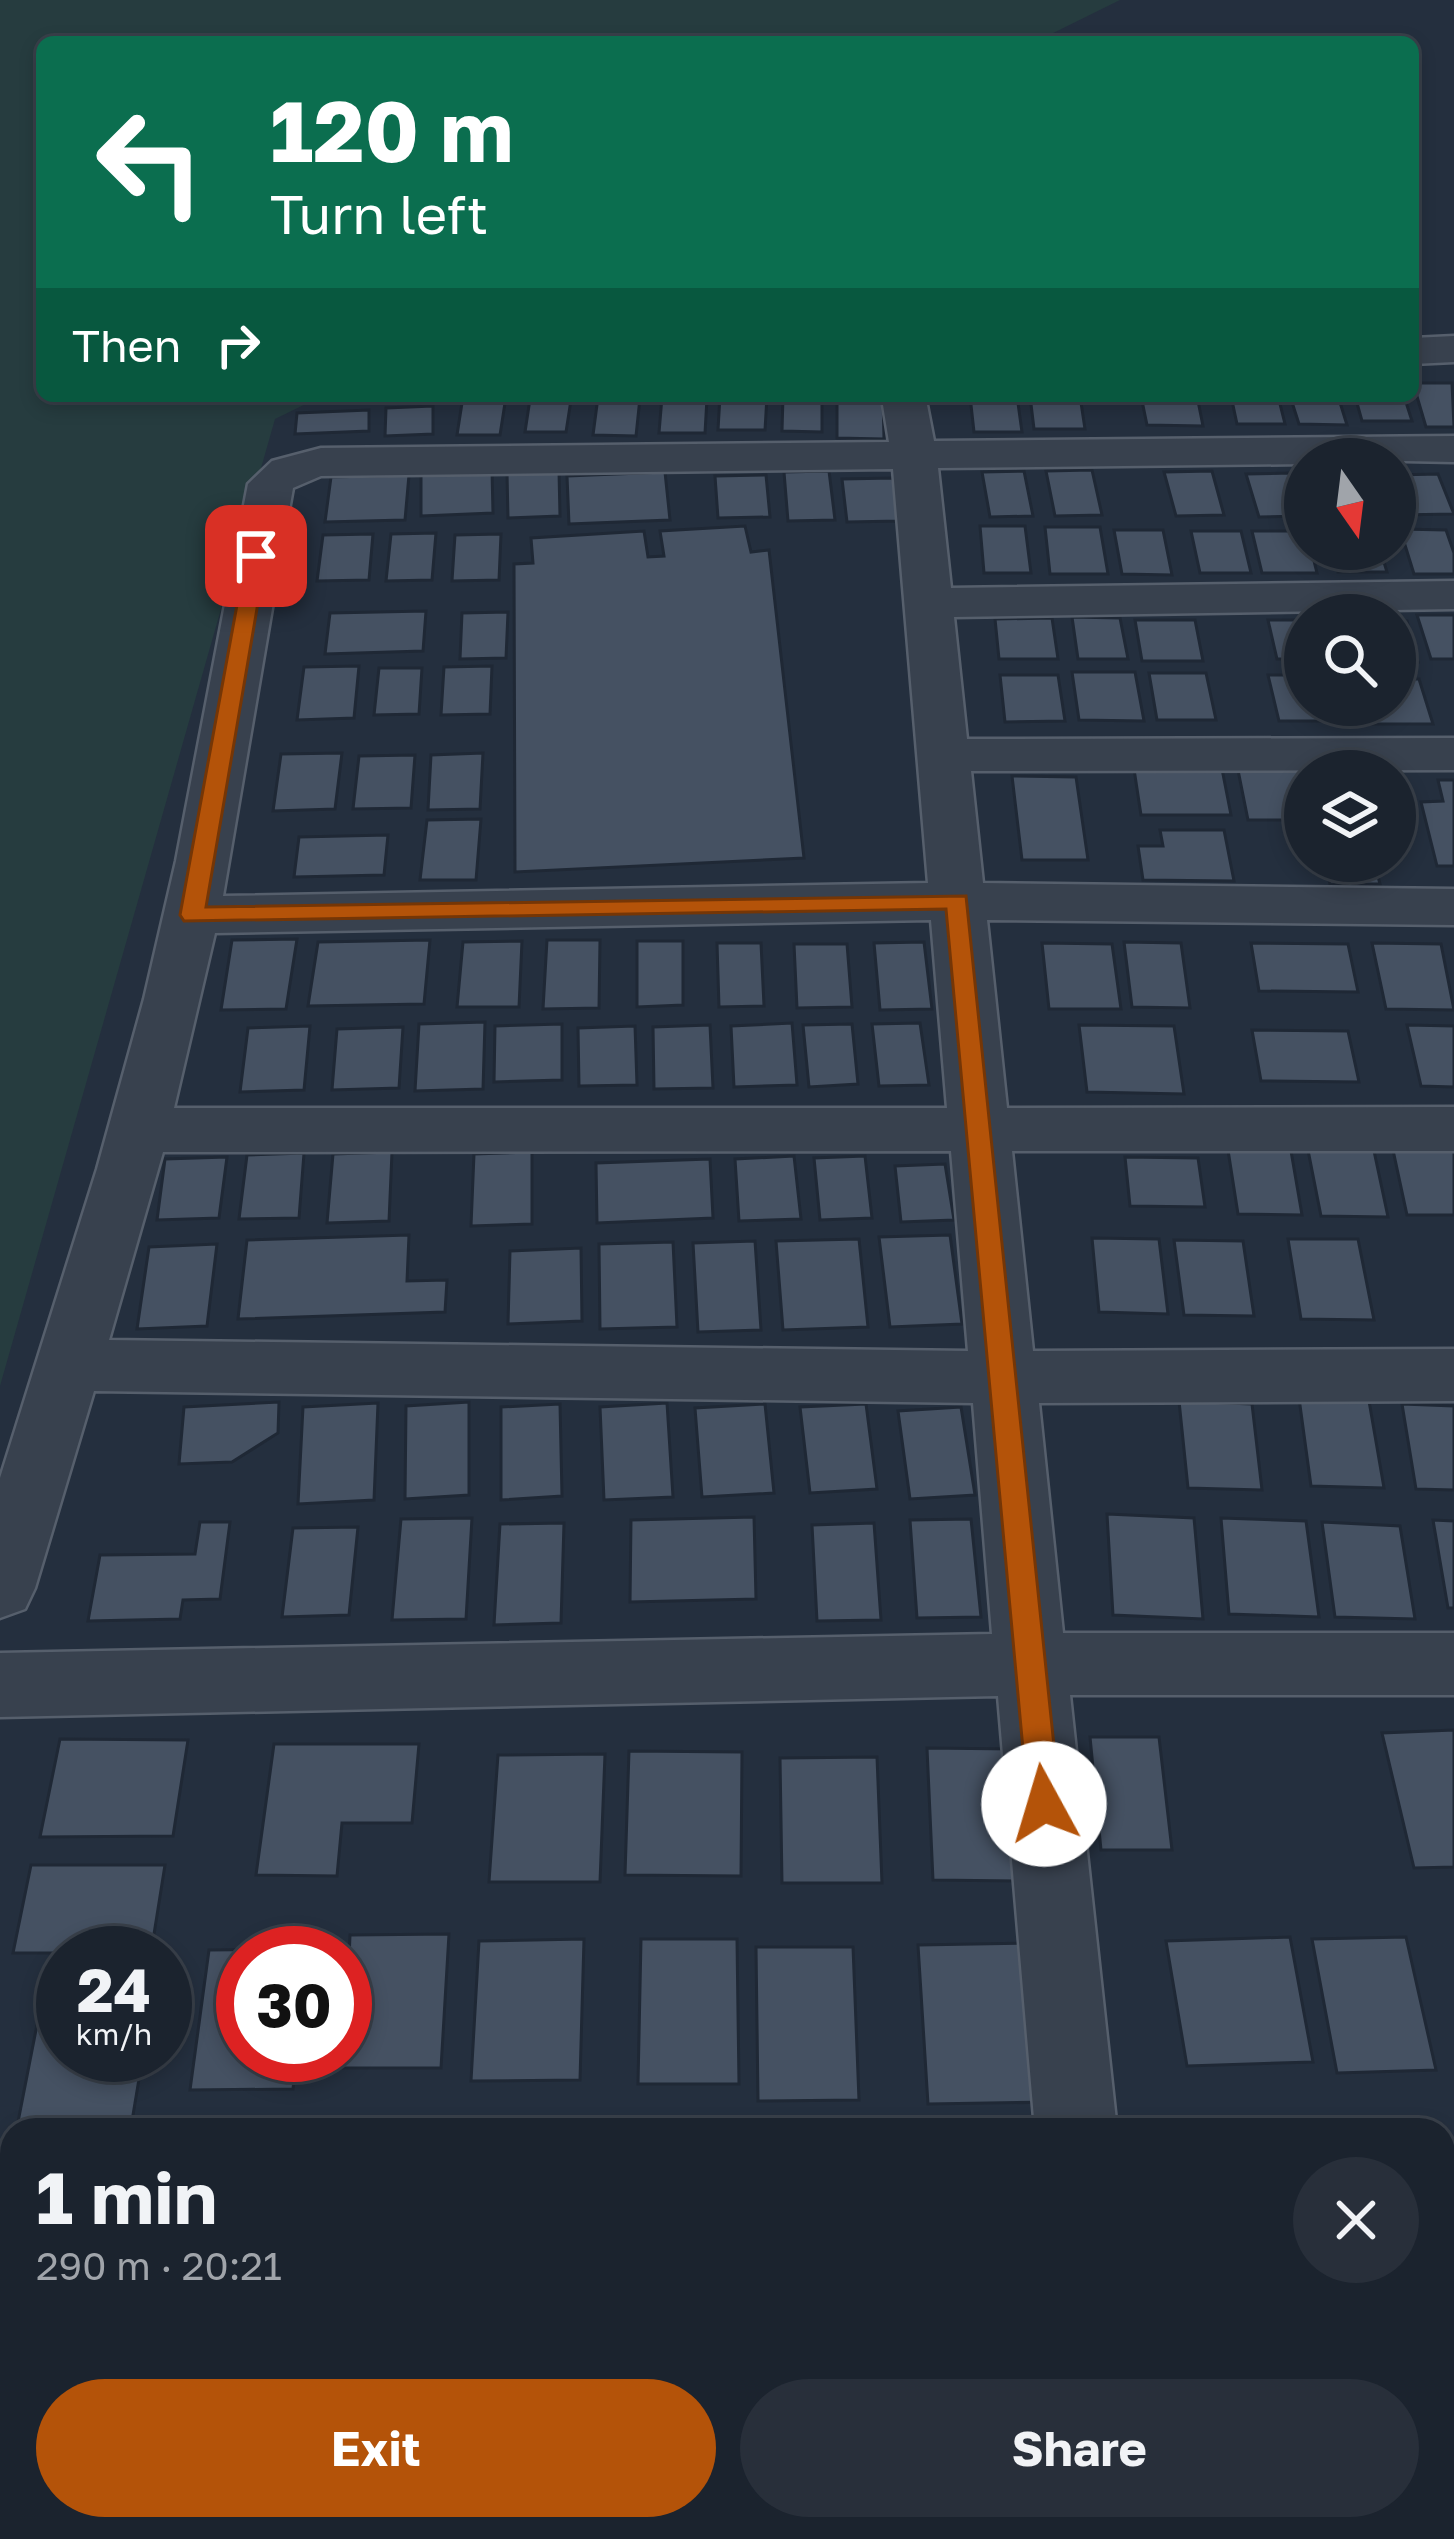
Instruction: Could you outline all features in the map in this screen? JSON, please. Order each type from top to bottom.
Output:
[{"type":"street","points":[[1419,351],[1454,349]]},
{"type":"street","points":[[0,1588],[136,1130],[192,915],[249,591],[272,484],[281,473],[321,462],[912,425],[1454,448]]},
{"type":"street","points":[[912,425],[1075,2118]]},
{"type":"street","points":[[928,603],[1454,596]]},
{"type":"street","points":[[943,754],[1454,754]]},
{"type":"street","points":[[192,915],[957,901],[1454,907]]},
{"type":"street","points":[[136,1130],[1454,1129]]},
{"type":"street","points":[[67,1365],[1003,1377],[1454,1375]]},
{"type":"street","points":[[0,1685],[1030,1664],[1454,1664]]},
{"type":"green space","points":[[0,0],[1120,0],[1047,36],[36,36],[36,402],[310,402],[275,419],[0,1386]]},
{"type":"building","points":[[1419,383],[1452,383],[1454,427],[1426,427]]},
{"type":"building","points":[[530,402],[571,402],[566,432],[525,432]]},
{"type":"building","points":[[597,402],[640,402],[636,436],[593,435]]},
{"type":"building","points":[[662,402],[707,402],[705,433],[659,433]]},
{"type":"building","points":[[720,402],[767,402],[765,430],[718,430]]},
{"type":"building","points":[[783,402],[822,402],[822,432],[782,431]]},
{"type":"building","points":[[837,402],[883,402],[884,439],[837,438]]},
{"type":"building","points":[[971,402],[1018,402],[1022,432],[974,432]]},
{"type":"building","points":[[1031,402],[1081,402],[1085,429],[1034,429]]},
{"type":"building","points":[[1142,402],[1198,402],[1203,426],[1147,425]]},
{"type":"building","points":[[1232,402],[1280,402],[1285,424],[1237,424]]},
{"type":"building","points":[[1292,402],[1340,402],[1347,425],[1299,424]]},
{"type":"building","points":[[1357,402],[1406,402],[1412,421],[1362,421]]},
{"type":"building","points":[[462,403],[505,403],[500,435],[457,435]]},
{"type":"building","points":[[433,406],[433,434],[385,436],[386,408]]},
{"type":"building","points":[[369,410],[369,431],[295,434],[297,413]]},
{"type":"building","points":[[492,470],[493,513],[421,516],[421,474]]},
{"type":"building","points":[[1092,470],[1102,515],[1055,516],[1046,471]]},
{"type":"building","points":[[559,471],[560,516],[508,518],[507,473]]},
{"type":"building","points":[[829,471],[835,520],[788,521],[784,472]]},
{"type":"building","points":[[1024,471],[1033,516],[990,517],[982,472]]},
{"type":"building","points":[[1212,471],[1224,515],[1176,516],[1164,472]]},
{"type":"building","points":[[665,472],[670,520],[569,524],[567,476]]},
{"type":"building","points":[[1284,473],[1284,516],[1259,517],[1246,474]]},
{"type":"building","points":[[1438,474],[1454,514],[1416,515],[1416,475]]},
{"type":"building","points":[[409,475],[405,520],[325,522],[331,477]]},
{"type":"building","points":[[766,475],[770,517],[718,518],[715,476]]},
{"type":"building","points":[[893,478],[899,521],[847,522],[842,479]]},
{"type":"building","points":[[745,526],[751,552],[769,550],[804,858],[515,872],[514,564],[533,563],[531,538],[644,531],[648,557],[664,556],[660,531]]},
{"type":"building","points":[[980,526],[1025,526],[1031,573],[984,573]]},
{"type":"building","points":[[1045,527],[1100,527],[1108,574],[1050,574]]},
{"type":"building","points":[[1416,529],[1446,530],[1454,553],[1454,574],[1414,574]]},
{"type":"building","points":[[1114,530],[1163,530],[1172,575],[1122,574]]},
{"type":"building","points":[[1191,531],[1241,531],[1251,573],[1200,573]]},
{"type":"building","points":[[1252,531],[1284,531],[1284,570],[1317,573],[1262,573]]},
{"type":"building","points":[[436,533],[432,580],[386,581],[391,534]]},
{"type":"building","points":[[373,534],[369,580],[317,581],[323,535]]},
{"type":"building","points":[[501,534],[499,580],[452,581],[455,535]]},
{"type":"building","points":[[1337,570],[1387,572],[1338,572]]},
{"type":"building","points":[[426,611],[423,651],[325,654],[330,613]]},
{"type":"building","points":[[508,612],[506,658],[460,659],[462,613]]},
{"type":"building","points":[[1417,615],[1454,615],[1454,659],[1431,659]]},
{"type":"building","points":[[1072,617],[1120,618],[1128,659],[1078,659]]},
{"type":"building","points":[[1052,618],[1058,659],[999,659],[995,619]]},
{"type":"building","points":[[1135,620],[1195,620],[1203,661],[1142,661]]},
{"type":"building","points":[[1268,620],[1284,620],[1284,659],[1277,659]]},
{"type":"building","points":[[359,666],[354,718],[297,720],[304,667]]},
{"type":"building","points":[[492,666],[490,714],[441,715],[444,667]]},
{"type":"building","points":[[379,668],[422,668],[419,714],[374,715]]},
{"type":"building","points":[[1072,672],[1135,672],[1144,721],[1079,720]]},
{"type":"building","points":[[1149,673],[1206,673],[1216,720],[1157,720]]},
{"type":"building","points":[[1000,675],[1058,675],[1065,721],[1005,722]]},
{"type":"building","points":[[1268,675],[1284,675],[1284,721],[1279,721]]},
{"type":"building","points":[[1416,679],[1419,679],[1433,724],[1416,724]]},
{"type":"building","points":[[342,753],[335,809],[273,811],[281,754]]},
{"type":"building","points":[[483,753],[480,809],[428,810],[431,755]]},
{"type":"building","points":[[415,755],[411,808],[353,809],[359,756]]},
{"type":"building","points":[[1134,769],[1222,769],[1231,815],[1141,815]]},
{"type":"building","points":[[1238,770],[1284,770],[1284,820],[1248,820]]},
{"type":"building","points":[[1012,776],[1076,777],[1088,860],[1022,860]]},
{"type":"building","points":[[1438,780],[1454,780],[1454,866],[1437,866],[1421,802],[1443,801]]},
{"type":"building","points":[[481,819],[476,880],[420,880],[427,820]]},
{"type":"building","points":[[1160,830],[1224,830],[1234,881],[1143,880],[1138,846],[1163,846]]},
{"type":"building","points":[[388,835],[384,875],[294,877],[299,837]]},
{"type":"building","points":[[1329,882],[1380,884],[1330,884]]},
{"type":"building","points":[[297,939],[286,1009],[221,1010],[232,940]]},
{"type":"building","points":[[430,940],[424,1004],[308,1006],[318,942]]},
{"type":"building","points":[[547,940],[600,940],[599,1008],[543,1009]]},
{"type":"building","points":[[522,941],[519,1007],[457,1007],[463,942]]},
{"type":"building","points":[[637,941],[683,941],[683,1005],[637,1007]]},
{"type":"building","points":[[924,942],[932,1009],[880,1010],[874,943]]},
{"type":"building","points":[[1124,942],[1181,943],[1190,1008],[1132,1007]]},
{"type":"building","points":[[717,943],[761,943],[764,1006],[719,1007]]},
{"type":"building","points":[[1042,943],[1112,944],[1121,1009],[1049,1009]]},
{"type":"building","points":[[1251,943],[1348,944],[1358,992],[1259,991]]},
{"type":"building","points":[[1372,943],[1441,944],[1454,1010],[1386,1009]]},
{"type":"building","points":[[794,944],[847,944],[852,1007],[797,1008]]},
{"type":"building","points":[[485,1022],[483,1089],[415,1091],[419,1024]]},
{"type":"building","points":[[792,1023],[797,1085],[734,1087],[731,1026]]},
{"type":"building","points":[[920,1023],[929,1085],[879,1086],[872,1024]]},
{"type":"building","points":[[562,1024],[562,1080],[494,1082],[495,1026]]},
{"type":"building","points":[[852,1024],[858,1084],[809,1087],[803,1025]]},
{"type":"building","points":[[710,1025],[713,1088],[654,1089],[653,1027]]},
{"type":"building","points":[[1079,1025],[1174,1026],[1184,1094],[1087,1092]]},
{"type":"building","points":[[1407,1025],[1454,1026],[1454,1087],[1421,1086]]},
{"type":"building","points":[[310,1026],[304,1090],[240,1092],[248,1028]]},
{"type":"building","points":[[635,1026],[637,1085],[579,1086],[578,1028]]},
{"type":"building","points":[[403,1027],[399,1088],[332,1090],[337,1029]]},
{"type":"building","points":[[1252,1030],[1348,1031],[1359,1082],[1261,1081]]},
{"type":"building","points":[[1228,1150],[1291,1151],[1302,1215],[1238,1214]]},
{"type":"building","points":[[1308,1150],[1374,1151],[1388,1217],[1321,1216]]},
{"type":"building","points":[[1393,1150],[1454,1151],[1454,1215],[1407,1215]]},
{"type":"building","points":[[392,1152],[389,1221],[327,1223],[333,1154]]},
{"type":"building","points":[[532,1152],[532,1224],[471,1226],[474,1154]]},
{"type":"building","points":[[304,1153],[299,1218],[239,1219],[247,1155]]},
{"type":"building","points":[[794,1156],[801,1219],[739,1221],[735,1159]]},
{"type":"building","points":[[865,1156],[872,1218],[820,1220],[814,1158]]},
{"type":"building","points":[[227,1157],[219,1218],[157,1220],[165,1159]]},
{"type":"building","points":[[1125,1157],[1198,1158],[1205,1207],[1130,1206]]},
{"type":"building","points":[[710,1159],[713,1218],[597,1223],[596,1163]]},
{"type":"building","points":[[945,1164],[954,1220],[901,1222],[895,1166]]},
{"type":"building","points":[[409,1235],[407,1281],[447,1280],[445,1312],[238,1319],[247,1240]]},
{"type":"building","points":[[950,1235],[962,1324],[890,1327],[879,1237]]},
{"type":"building","points":[[1092,1238],[1159,1239],[1168,1314],[1099,1312]]},
{"type":"building","points":[[859,1239],[868,1327],[783,1330],[776,1241]]},
{"type":"building","points":[[1288,1239],[1358,1239],[1374,1320],[1301,1319]]},
{"type":"building","points":[[1174,1240],[1243,1241],[1254,1316],[1184,1315]]},
{"type":"building","points":[[755,1241],[761,1330],[698,1332],[693,1243]]},
{"type":"building","points":[[673,1242],[677,1327],[600,1329],[599,1244]]},
{"type":"building","points":[[217,1244],[207,1326],[137,1329],[149,1247]]},
{"type":"building","points":[[581,1248],[582,1321],[508,1324],[510,1251]]},
{"type":"building","points":[[1299,1398],[1369,1401],[1384,1488],[1311,1486]]},
{"type":"building","points":[[1179,1401],[1252,1404],[1262,1490],[1188,1488]]},
{"type":"building","points":[[279,1402],[278,1433],[232,1462],[179,1464],[184,1407]]},
{"type":"building","points":[[469,1402],[469,1495],[405,1499],[406,1406]]},
{"type":"building","points":[[378,1403],[374,1500],[298,1504],[303,1407]]},
{"type":"building","points":[[667,1403],[673,1497],[604,1500],[600,1407]]},
{"type":"building","points":[[560,1404],[562,1496],[501,1500],[501,1407]]},
{"type":"building","points":[[765,1404],[774,1493],[702,1497],[695,1408]]},
{"type":"building","points":[[866,1404],[877,1489],[810,1493],[800,1407]]},
{"type":"building","points":[[1402,1404],[1454,1406],[1454,1490],[1416,1489]]},
{"type":"building","points":[[961,1407],[975,1495],[910,1499],[898,1411]]},
{"type":"building","points":[[1107,1514],[1194,1518],[1203,1619],[1113,1615]]},
{"type":"building","points":[[754,1517],[756,1599],[630,1602],[631,1520]]},
{"type":"building","points":[[472,1518],[466,1619],[392,1620],[401,1519]]},
{"type":"building","points":[[1221,1518],[1306,1521],[1319,1617],[1229,1614]]},
{"type":"building","points":[[971,1519],[981,1617],[917,1618],[910,1520]]},
{"type":"building","points":[[1433,1520],[1454,1521],[1454,1608],[1448,1608]]},
{"type":"building","points":[[200,1522],[230,1522],[220,1599],[183,1600],[180,1619],[88,1621],[100,1555],[195,1554]]},
{"type":"building","points":[[1322,1522],[1400,1526],[1415,1619],[1335,1617]]},
{"type":"building","points":[[564,1523],[561,1623],[494,1625],[500,1524]]},
{"type":"building","points":[[874,1523],[881,1620],[817,1621],[812,1525]]},
{"type":"building","points":[[358,1527],[349,1615],[282,1617],[293,1528]]},
{"type":"building","points":[[1454,1730],[1454,1867],[1414,1868],[1382,1733]]},
{"type":"building","points":[[1090,1737],[1159,1737],[1172,1850],[1101,1850]]},
{"type":"building","points":[[60,1739],[188,1740],[173,1836],[40,1837]]},
{"type":"building","points":[[274,1744],[419,1744],[412,1823],[342,1823],[337,1876],[256,1875]]},
{"type":"building","points":[[927,1748],[1014,1749],[1025,1881],[933,1880]]},
{"type":"building","points":[[629,1751],[742,1752],[741,1876],[625,1875]]},
{"type":"building","points":[[605,1754],[600,1882],[489,1882],[498,1755]]},
{"type":"building","points":[[877,1757],[882,1883],[782,1883],[780,1758]]},
{"type":"building","points":[[31,1865],[165,1865],[155,1926],[36,1926],[36,1953],[13,1953]]},
{"type":"building","points":[[449,1934],[441,2068],[372,2068],[372,1935]]},
{"type":"building","points":[[1290,1937],[1313,2062],[1187,2066],[1166,1941]]},
{"type":"building","points":[[1406,1937],[1436,2070],[1337,2073],[1312,1939]]},
{"type":"building","points":[[584,1939],[580,2080],[471,2081],[479,1941]]},
{"type":"building","points":[[641,1939],[737,1939],[739,2084],[638,2084]]},
{"type":"building","points":[[1041,1943],[1056,2102],[928,2104],[918,1945]]},
{"type":"building","points":[[756,1947],[853,1947],[859,2100],[758,2101]]},
{"type":"building","points":[[209,1950],[216,1950],[216,2082],[294,2082],[293,2089],[190,2090]]},
{"type":"building","points":[[36,2030],[36,2082],[138,2082],[132,2118],[19,2118]]},
{"type":"route","points":[[256,556],[192,915],[957,901],[1044,1804]]}]
